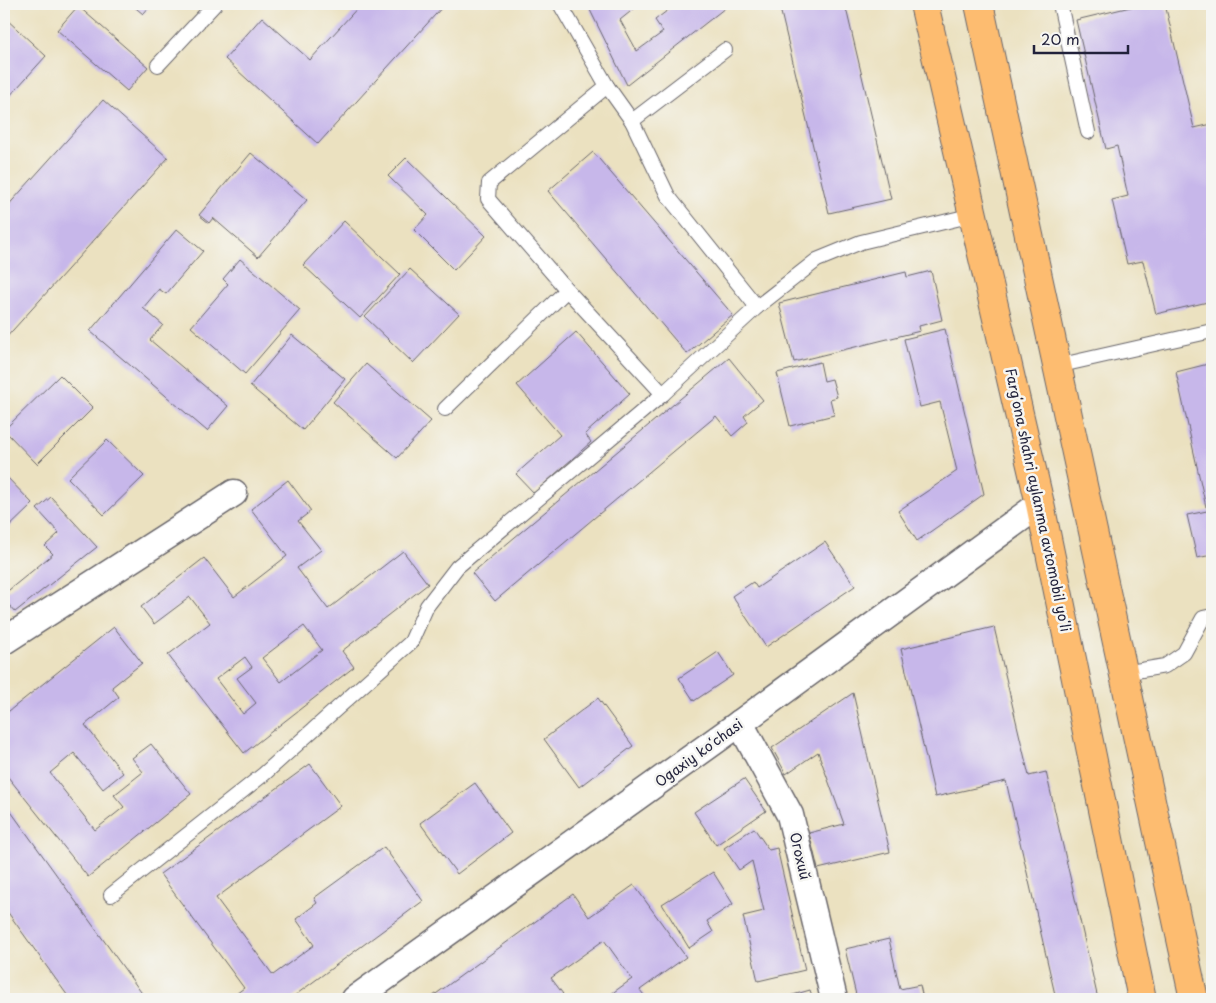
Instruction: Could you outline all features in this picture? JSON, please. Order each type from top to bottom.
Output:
[{"type":"highway","name":"Fargʻona shahri aylanma avtomobil yoʻli","points":[[924,4],[1040,504],[1142,999]]},
{"type":"highway","points":[[979,4],[1194,999]]},
{"type":"street","points":[[4,641],[234,493]]},
{"type":"street","name":"Ogaxiy koʻchasi","points":[[355,999],[740,723],[1040,504]]},
{"type":"street","name":"Огохий","points":[[740,723],[790,815],[834,999]]},
{"type":"lane","points":[[158,65],[216,4]]},
{"type":"lane","points":[[560,4],[606,86],[632,121],[668,196],[757,307]]},
{"type":"lane","points":[[1060,4],[1088,132]]},
{"type":"lane","points":[[632,121],[725,50]]},
{"type":"lane","points":[[606,86],[489,184],[488,199],[567,290],[663,394]]},
{"type":"lane","points":[[111,895],[264,774],[411,642],[427,606],[457,567],[663,394],[757,307],[817,260],[861,242],[973,215]]},
{"type":"lane","points":[[445,409],[567,290]]},
{"type":"lane","points":[[1057,366],[1212,331]]},
{"type":"lane","points":[[1124,674],[1166,666],[1184,653],[1203,618],[1212,616]]},
{"type":"building","points":[[131,4],[152,4],[143,14]]},
{"type":"building","points":[[361,4],[445,4],[318,144],[225,59],[262,17],[310,60]]},
{"type":"building","points":[[595,4],[640,4],[620,20],[637,51],[663,32],[655,20],[676,4],[730,4],[627,85],[589,8]]},
{"type":"building","points":[[779,4],[845,4],[891,199],[829,213]]},
{"type":"building","points":[[1143,4],[1165,4],[1194,128],[1212,124],[1212,301],[1156,314],[1143,261],[1127,264],[1112,200],[1128,196],[1117,146],[1106,149],[1076,20]]},
{"type":"building","points":[[78,6],[148,67],[127,91],[57,30]]},
{"type":"building","points":[[4,17],[46,56],[7,99],[4,96]]},
{"type":"building","points":[[103,100],[168,158],[4,340],[4,210]]},
{"type":"building","points":[[593,152],[733,315],[687,354],[548,191]]},
{"type":"building","points":[[251,153],[307,200],[258,257],[213,218],[209,223],[199,215]]},
{"type":"building","points":[[406,158],[486,236],[454,270],[414,230],[428,215],[388,176]]},
{"type":"building","points":[[344,221],[400,274],[360,318],[303,265]]},
{"type":"building","points":[[177,229],[203,251],[166,294],[159,289],[143,308],[163,325],[150,340],[228,406],[207,431],[90,331]]},
{"type":"building","points":[[240,259],[300,310],[245,374],[191,327],[228,284],[223,279]]},
{"type":"building","points":[[410,269],[459,314],[413,363],[365,317]]},
{"type":"building","points":[[931,271],[942,320],[919,326],[920,331],[794,362],[779,303],[906,272],[907,277]]},
{"type":"building","points":[[945,329],[984,494],[917,541],[898,511],[957,471],[940,402],[920,407],[904,339]]},
{"type":"building","points":[[576,332],[630,394],[585,434],[591,442],[534,493],[516,474],[560,435],[517,385]]},
{"type":"building","points":[[292,335],[345,379],[303,430],[250,386]]},
{"type":"building","points":[[729,358],[763,400],[744,416],[748,422],[732,436],[716,416],[495,601],[472,573]]},
{"type":"building","points":[[820,362],[824,381],[832,379],[837,397],[830,399],[834,415],[790,426],[777,373]]},
{"type":"building","points":[[1212,363],[1212,506],[1206,507],[1176,372]]},
{"type":"building","points":[[366,364],[431,421],[397,458],[333,402]]},
{"type":"building","points":[[60,375],[93,408],[37,464],[4,430]]},
{"type":"building","points":[[107,440],[144,476],[104,515],[68,478]]},
{"type":"building","points":[[4,474],[33,504],[4,532]]},
{"type":"building","points":[[288,480],[311,511],[298,521],[321,550],[297,568],[328,609],[403,551],[428,584],[342,651],[354,667],[244,753],[168,655],[210,623],[190,597],[154,624],[141,607],[204,558],[234,597],[287,556],[251,509]],"holes":[[[304,626],[322,650],[281,682],[262,658]],[[245,657],[252,667],[237,678],[256,703],[243,714],[216,679]]]},
{"type":"building","points":[[51,497],[97,547],[15,612],[4,599],[4,594],[53,554],[45,546],[59,533],[37,509]]},
{"type":"building","points":[[1212,510],[1212,555],[1197,558],[1187,515]]},
{"type":"building","points":[[825,542],[855,586],[766,647],[732,596],[753,582],[757,588]]},
{"type":"building","points":[[114,627],[142,663],[112,687],[119,697],[85,725],[123,773],[103,789],[74,753],[50,773],[95,830],[124,807],[114,795],[143,772],[132,758],[151,744],[191,794],[88,877],[4,772],[4,715]]},
{"type":"building","points":[[994,627],[1029,776],[1046,772],[1098,999],[1056,999],[1006,781],[935,797],[901,649]]},
{"type":"building","points":[[718,652],[733,675],[694,701],[679,678]]},
{"type":"building","points":[[853,693],[890,852],[818,869],[809,833],[844,824],[818,752],[786,774],[772,748]]},
{"type":"building","points":[[598,698],[633,746],[579,787],[544,739]]},
{"type":"building","points":[[310,764],[341,806],[216,898],[273,975],[314,945],[296,919],[317,903],[314,898],[384,847],[423,901],[290,999],[229,999],[244,988],[160,874]]},
{"type":"building","points":[[744,779],[766,811],[716,845],[694,812]]},
{"type":"building","points":[[475,783],[511,833],[457,874],[420,823]]},
{"type":"building","points":[[4,802],[146,999],[70,999],[4,907]]},
{"type":"building","points":[[754,828],[769,850],[777,848],[805,970],[758,981],[743,916],[764,911],[752,861],[739,870],[724,848]]},
{"type":"building","points":[[713,872],[733,904],[707,921],[713,932],[689,948],[662,904]]},
{"type":"building","points":[[634,885],[686,957],[640,990],[647,999],[604,999],[632,979],[604,940],[551,978],[563,994],[556,999],[429,999],[573,894],[589,917]]},
{"type":"building","points":[[889,939],[900,989],[920,985],[923,999],[857,999],[845,949]]},
{"type":"building","points":[[810,990],[813,999],[779,999]]}]
